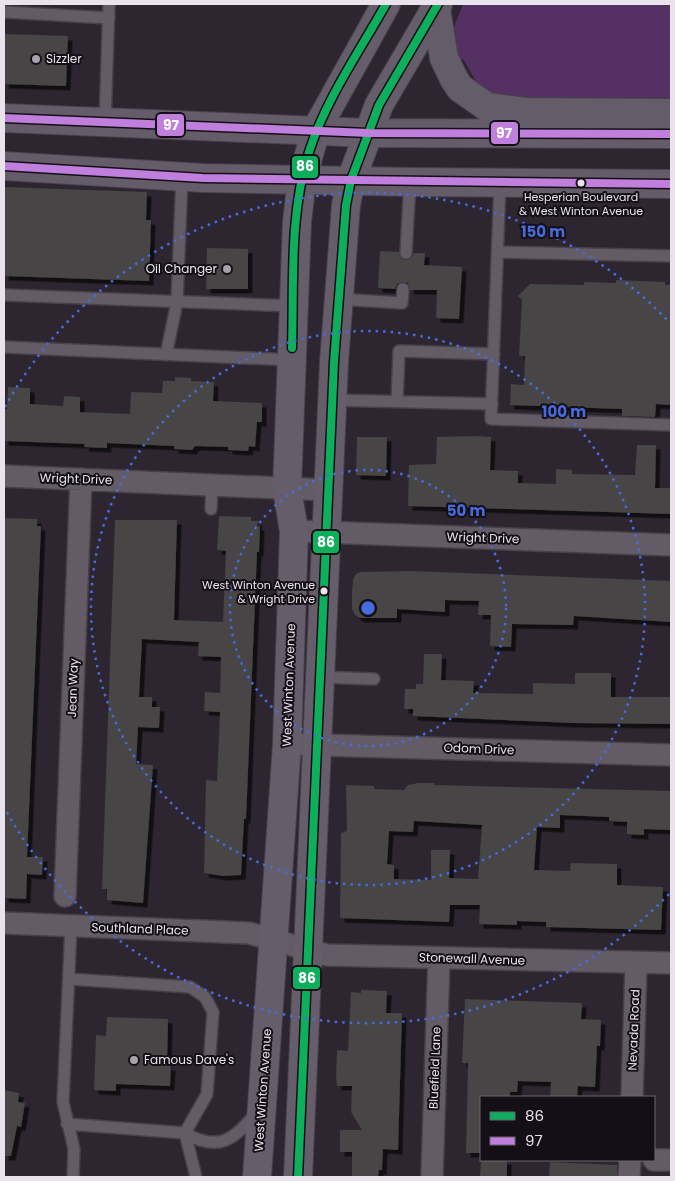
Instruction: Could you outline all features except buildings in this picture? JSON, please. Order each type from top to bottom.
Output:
[{"type":"main road","name":"West Winton Avenue","points":[[257,1177],[275,941],[287,744],[294,531],[287,490],[298,222],[302,179],[316,130],[386,4]]},
{"type":"main road","points":[[437,6],[444,58],[454,79],[460,88],[487,107],[526,112],[671,113]]},
{"type":"main road","points":[[298,1177],[332,400],[346,205],[351,180],[379,105],[437,6]]},
{"type":"main road","points":[[4,118],[105,124],[368,133],[671,134]]},
{"type":"main road","points":[[4,166],[182,176],[410,182],[671,184]]},
{"type":"street","name":"Wright Drive","points":[[4,476],[212,484],[287,490],[328,490]]},
{"type":"street","name":"Jean Way","points":[[65,896],[81,479]]},
{"type":"street","name":"Wright Drive","points":[[294,531],[671,545]]},
{"type":"street","name":"Odom Drive","points":[[287,744],[671,756]]},
{"type":"street","name":"Southland Place","points":[[4,923],[249,933],[275,941]]},
{"type":"street","name":"Stonewall Avenue","points":[[275,941],[327,955],[636,964],[671,963]]},
{"type":"street","name":"Bluefield Lane","points":[[432,1177],[439,958]]},
{"type":"street","name":"Nevada Road","points":[[632,1096],[636,964]]},
{"type":"street","points":[[655,1160],[671,1160]]},
{"type":"street","points":[[629,1177],[630,1161]]},
{"type":"lane","points":[[105,124],[109,4]]},
{"type":"lane","points":[[4,12],[109,18]]},
{"type":"lane","points":[[166,355],[176,302],[182,176]]},
{"type":"lane","points":[[406,252],[410,182]]},
{"type":"lane","points":[[500,183],[499,252],[491,419],[671,425]]},
{"type":"lane","points":[[499,252],[671,256]]},
{"type":"lane","points":[[338,299],[402,303],[404,289]]},
{"type":"lane","points":[[4,295],[294,306]]},
{"type":"lane","points":[[4,347],[292,360]]},
{"type":"lane","points":[[397,402],[400,351],[494,354]]},
{"type":"lane","points":[[332,400],[492,404]]},
{"type":"lane","points":[[211,509],[212,484]]},
{"type":"lane","points":[[320,677],[374,679]]},
{"type":"lane","points":[[71,926],[63,1102],[74,1149],[73,1177]]},
{"type":"lane","points":[[69,979],[190,987],[205,997],[213,1012],[206,1094],[185,1133],[196,1177]]},
{"type":"lane","points":[[67,1124],[185,1133],[200,1141],[212,1143],[240,1133],[261,1107]]},
{"type":"shaded area","points":[[463,4],[671,4],[671,105],[525,102],[497,96],[477,83],[463,59],[455,61],[452,32]]},
{"type":"transit line","name":"86","points":[[292,348],[295,224],[298,200],[309,152],[324,113],[386,4]]},
{"type":"transit line","name":"86","points":[[298,1177],[334,362],[346,205],[351,180],[379,105],[438,4]]},
{"type":"transit line","name":"97","points":[[4,118],[368,133],[671,134]]},
{"type":"transit line","name":"97","points":[[4,166],[203,178],[671,184]]},
{"type":"place","name":"Sizzler","points":[[36,59]]},
{"type":"place","name":"Hesperian Boulevard & West Winton Avenue","points":[[581,183]]},
{"type":"place","name":"Oil Changer","points":[[227,269]]},
{"type":"place","name":"West Winton Avenue & Wright Drive","points":[[324,591]]},
{"type":"place","name":"Famous Dave's","points":[[134,1060]]}]
